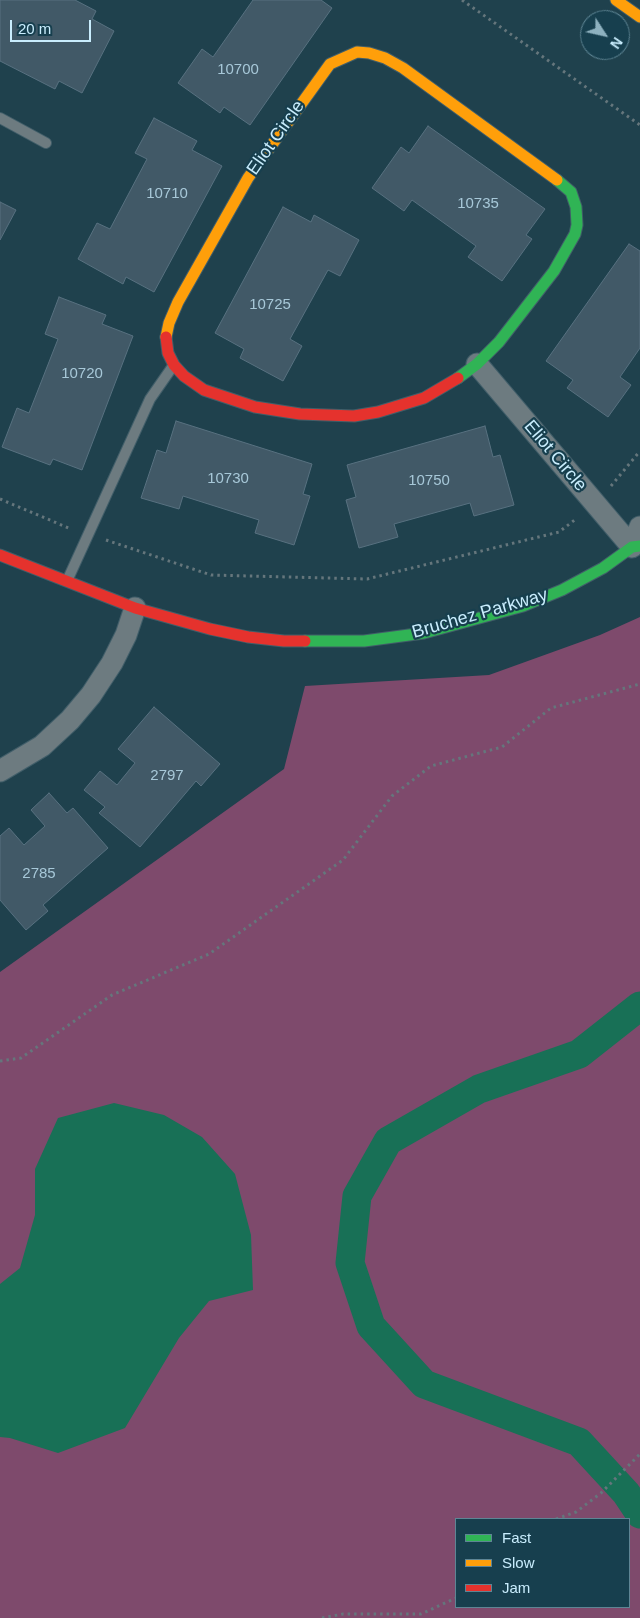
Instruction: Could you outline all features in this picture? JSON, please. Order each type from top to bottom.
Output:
[{"type":"street","points":[[616,0],[640,17]]},
{"type":"street","name":"Eliot Circle","points":[[357,52],[369,53],[386,58],[403,68],[560,182],[571,192],[576,207],[577,225],[575,234],[548,278],[499,342],[477,364],[463,375],[424,398],[378,412],[354,416],[300,414],[255,407],[204,390],[184,376],[174,365],[168,353],[165,339],[169,323],[178,302],[248,178],[320,76],[330,64],[343,57],[357,52]]},
{"type":"street","name":"Eliot Circle","points":[[477,364],[596,504],[636,546]]},
{"type":"street","points":[[636,546],[640,527]]},
{"type":"street","name":"Bruchez Parkway","points":[[0,555],[135,608],[210,629],[248,637],[284,641],[364,641],[424,633],[523,606],[562,590],[603,568],[636,546]]},
{"type":"street","points":[[0,771],[42,746],[70,720],[86,701],[112,663],[126,635],[135,608]]},
{"type":"lane","points":[[0,118],[46,143]]},
{"type":"lane","points":[[67,581],[150,399],[174,365]]},
{"type":"path","points":[[462,0],[640,125]]},
{"type":"path","points":[[0,500],[87,534],[211,575],[367,579],[558,532],[596,504],[640,451]]},
{"type":"path","points":[[0,1061],[20,1058],[112,995],[209,954],[343,860],[392,796],[431,766],[502,747],[551,708],[640,684]]},
{"type":"path","points":[[559,1518],[576,1512],[600,1493],[640,1454]]},
{"type":"path","points":[[322,1618],[343,1614],[421,1614],[455,1598]]},
{"type":"shaded area","points":[[640,617],[640,1618],[0,1618],[0,972],[284,769],[305,686],[489,675],[600,635]]},
{"type":"shaded area","points":[[114,1103],[164,1115],[202,1137],[235,1174],[251,1235],[253,1290],[209,1301],[179,1338],[125,1428],[58,1453],[10,1438],[0,1437],[0,1284],[20,1268],[35,1215],[35,1169],[58,1118]]},
{"type":"building","points":[[0,0],[75,0],[96,11],[92,19],[114,31],[82,93],[59,81],[55,89],[0,61]]},
{"type":"building","points":[[253,0],[321,0],[332,8],[250,125],[224,107],[220,113],[178,83],[202,49],[213,57]]},
{"type":"building","points":[[154,118],[197,141],[192,150],[222,166],[154,292],[126,277],[123,284],[78,259],[97,223],[110,229],[147,159],[135,153]]},
{"type":"building","points":[[428,126],[545,209],[526,235],[532,239],[502,281],[468,257],[476,246],[412,200],[404,211],[372,188],[401,147],[409,153]]},
{"type":"building","points":[[0,202],[16,210],[0,240]]},
{"type":"building","points":[[283,207],[311,222],[314,215],[359,240],[340,276],[328,270],[290,339],[302,346],[283,381],[240,358],[244,349],[215,333]]},
{"type":"building","points":[[629,244],[640,251],[640,348],[620,377],[631,385],[608,417],[567,388],[573,380],[546,361]]},
{"type":"building","points":[[59,297],[106,315],[102,324],[133,336],[82,470],[53,459],[50,465],[2,447],[17,408],[29,413],[58,339],[45,334]]},
{"type":"building","points":[[176,421],[312,464],[303,494],[310,496],[294,545],[255,533],[259,520],[183,496],[179,509],[141,498],[157,450],[166,453]]},
{"type":"building","points":[[485,426],[493,457],[500,455],[514,505],[474,516],[470,503],[394,524],[398,537],[359,548],[346,500],[356,497],[347,465]]},
{"type":"building","points":[[154,707],[220,764],[201,786],[196,781],[140,847],[99,813],[105,807],[84,790],[100,771],[117,785],[135,763],[118,749]]},
{"type":"building","points":[[49,793],[67,813],[73,808],[108,848],[43,905],[48,911],[26,930],[0,900],[0,836],[9,828],[24,845],[45,826],[31,810]]},
{"type":"waterway","points":[[640,1006],[579,1054],[479,1089],[388,1141],[357,1196],[350,1263],[371,1326],[424,1384],[579,1442],[626,1493],[640,1514]]},
{"type":"traffic: fast","points":[[458,378],[477,364],[499,342],[554,271],[575,234],[577,225],[576,207],[571,192],[557,180]]},
{"type":"traffic: fast","points":[[305,641],[364,641],[424,633],[523,606],[562,590],[603,568],[632,547],[640,546]]},
{"type":"traffic: slow","points":[[616,0],[640,17]]},
{"type":"traffic: slow","points":[[357,52],[369,53],[385,58],[403,68],[557,180]]},
{"type":"traffic: slow","points":[[166,337],[169,323],[178,302],[248,178],[330,64],[357,52]]},
{"type":"traffic: jam","points":[[166,337],[168,353],[174,365],[184,376],[204,390],[255,407],[300,414],[354,416],[378,412],[424,398],[458,378]]},
{"type":"traffic: jam","points":[[0,555],[135,608],[210,629],[248,637],[305,641]]}]
